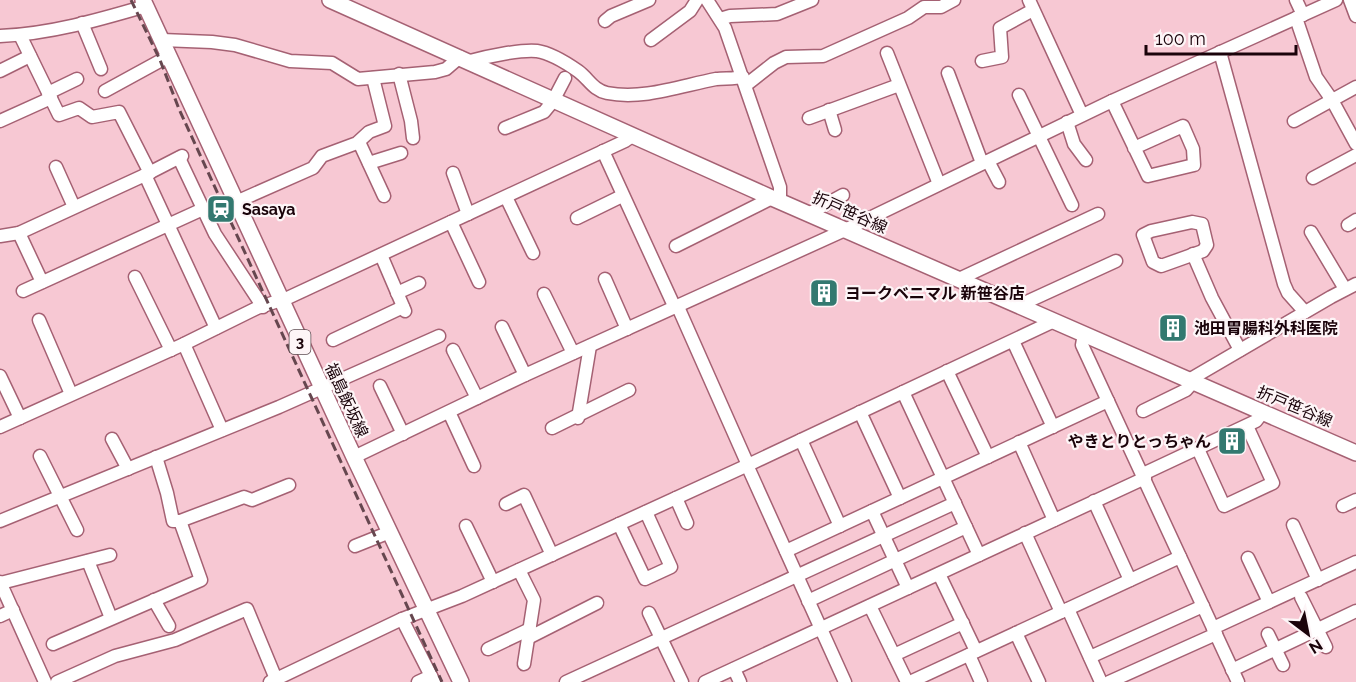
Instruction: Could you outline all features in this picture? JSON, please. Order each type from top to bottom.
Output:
[{"type":"main road","name":"折戸笹谷線","points":[[336,1],[553,101],[1356,453]]},
{"type":"main road","name":"福島飯坂線","points":[[144,3],[354,457],[462,682]]},
{"type":"street","points":[[605,21],[611,16],[649,0]]},
{"type":"street","points":[[651,40],[690,11],[697,0]]},
{"type":"street","points":[[676,246],[776,199],[780,187],[725,28],[707,0]]},
{"type":"street","points":[[720,20],[730,16],[777,14],[812,0]]},
{"type":"street","points":[[162,40],[235,45],[290,61],[332,63],[358,79],[435,72],[465,59],[536,51],[547,54],[579,72],[595,89],[607,93],[633,95],[670,90],[718,79],[744,81],[786,57],[823,56],[908,18],[924,7],[941,7],[954,0]]},
{"type":"street","points":[[1296,0],[1316,77],[1332,100],[1356,146],[1313,178]]},
{"type":"street","points":[[354,457],[525,375],[845,230],[1112,101],[1335,0]]},
{"type":"street","points":[[1350,0],[1356,16]]},
{"type":"street","points":[[0,36],[45,32],[84,23],[144,3]]},
{"type":"street","points":[[982,61],[1002,57],[1000,28],[1031,5],[1082,115]]},
{"type":"street","points":[[84,23],[101,69]]},
{"type":"street","points":[[20,35],[59,115],[79,108],[92,117],[119,112],[216,328]]},
{"type":"street","points":[[1220,52],[1284,284],[1288,293],[1305,312]]},
{"type":"street","points":[[887,53],[939,184]]},
{"type":"street","points":[[0,71],[30,56]]},
{"type":"street","points":[[105,91],[169,56]]},
{"type":"street","points":[[948,73],[985,162],[999,182]]},
{"type":"street","points":[[399,74],[411,121],[412,138]]},
{"type":"street","points":[[0,121],[49,96],[77,78]]},
{"type":"street","points":[[236,202],[313,168],[322,156],[359,142],[369,132],[385,126],[373,78]]},
{"type":"street","points":[[505,128],[544,112],[553,101],[565,78]]},
{"type":"street","points":[[808,118],[899,85]]},
{"type":"street","points":[[1294,122],[1356,87]]},
{"type":"street","points":[[1019,95],[1072,205]]},
{"type":"street","points":[[1112,101],[1134,148],[1148,176],[1194,165],[1193,149],[1184,126],[1134,148]]},
{"type":"street","points":[[829,110],[835,130]]},
{"type":"street","points":[[1067,122],[1074,144],[1086,160]]},
{"type":"street","points":[[0,428],[381,255],[632,136]]},
{"type":"street","points":[[359,142],[384,196]]},
{"type":"street","points":[[603,151],[748,465],[842,681]]},
{"type":"street","points":[[369,163],[401,153]]},
{"type":"street","points":[[1,234],[19,233],[181,157],[216,234],[263,307]]},
{"type":"street","points":[[56,167],[74,207]]},
{"type":"street","points":[[453,173],[468,214]]},
{"type":"street","points":[[810,213],[843,195]]},
{"type":"street","points":[[577,218],[622,196]]},
{"type":"street","points":[[506,197],[532,253]]},
{"type":"street","points":[[23,291],[203,208]]},
{"type":"street","points":[[959,279],[1098,214]]},
{"type":"street","points":[[452,222],[479,282]]},
{"type":"street","points":[[1192,222],[1202,224],[1207,245],[1203,251],[1193,254],[1161,266],[1153,262],[1143,235],[1151,231],[1192,222]]},
{"type":"street","points":[[1143,411],[1186,390],[1191,381],[1240,350],[1350,287],[1311,232]]},
{"type":"street","points":[[19,233],[42,282]]},
{"type":"street","points":[[1193,254],[1212,298],[1240,350]]},
{"type":"street","points":[[333,340],[404,309],[381,255]]},
{"type":"street","points":[[1020,305],[1116,261]]},
{"type":"street","points":[[135,277],[171,350]]},
{"type":"street","points":[[605,279],[627,329]]},
{"type":"street","points":[[397,293],[419,283]]},
{"type":"street","points":[[544,294],[573,353]]},
{"type":"street","points":[[39,320],[71,394]]},
{"type":"street","points":[[57,682],[116,656],[175,640],[247,609],[273,681],[293,677],[402,619],[493,582],[1054,321]]},
{"type":"street","points":[[502,327],[525,375]]},
{"type":"street","points":[[1084,334],[1082,345],[1238,682]]},
{"type":"street","points":[[0,521],[279,407],[439,336]]},
{"type":"street","points":[[1013,341],[1053,427]]},
{"type":"street","points":[[184,344],[222,429]]},
{"type":"street","points":[[578,419],[590,346]]},
{"type":"street","points":[[453,350],[477,398]]},
{"type":"street","points":[[947,371],[988,457]]},
{"type":"street","points":[[0,376],[20,418]]},
{"type":"street","points":[[380,386],[403,434]]},
{"type":"street","points":[[552,428],[578,419],[629,390]]},
{"type":"street","points":[[903,392],[979,555]]},
{"type":"street","points":[[786,551],[1108,401]]},
{"type":"street","points":[[449,412],[474,466]]},
{"type":"street","points":[[860,412],[900,498]]},
{"type":"street","points":[[705,682],[1095,501],[1198,448],[1256,422],[1263,412]]},
{"type":"street","points":[[1198,448],[1224,506],[1273,483],[1247,426]]},
{"type":"street","points":[[112,439],[128,469]]},
{"type":"street","points":[[801,440],[840,526]]},
{"type":"street","points":[[1019,442],[1054,520]]},
{"type":"street","points":[[40,456],[77,530]]},
{"type":"street","points":[[156,457],[173,521],[180,521],[244,497],[252,500],[288,485]]},
{"type":"street","points":[[507,504],[524,495],[552,555]]},
{"type":"street","points":[[676,498],[687,523]]},
{"type":"street","points":[[1343,506],[1356,500]]},
{"type":"street","points":[[1095,501],[1130,580]]},
{"type":"street","points":[[566,682],[955,502]]},
{"type":"street","points":[[872,511],[908,588]]},
{"type":"street","points":[[619,524],[645,579],[671,567],[646,512]]},
{"type":"street","points":[[53,644],[201,580],[180,521]]},
{"type":"street","points":[[1293,525],[1318,580]]},
{"type":"street","points":[[466,526],[493,582]]},
{"type":"street","points":[[808,601],[966,527]]},
{"type":"street","points":[[355,546],[390,532]]},
{"type":"street","points":[[1025,533],[1101,682]]},
{"type":"street","points":[[45,682],[0,583],[110,555]]},
{"type":"street","points":[[870,606],[908,682],[1180,557]]},
{"type":"street","points":[[1248,558],[1269,602]]},
{"type":"street","points":[[88,561],[111,618]]},
{"type":"street","points":[[1109,682],[1269,602],[1356,562]]},
{"type":"street","points":[[519,570],[534,600],[524,664]]},
{"type":"street","points":[[939,574],[963,622],[981,682]]},
{"type":"street","points":[[1301,597],[1326,647]]},
{"type":"street","points":[[154,600],[170,626]]},
{"type":"street","points":[[488,649],[597,603]]},
{"type":"street","points":[[1090,657],[1203,606]]},
{"type":"street","points":[[0,616],[13,610]]},
{"type":"street","points":[[1232,670],[1356,611]]},
{"type":"street","points":[[650,613],[682,682]]},
{"type":"street","points":[[402,619],[432,679],[418,682]]},
{"type":"street","points":[[894,656],[963,622]]},
{"type":"street","points":[[1016,633],[1039,682]]},
{"type":"street","points":[[1268,634],[1283,665]]},
{"type":"street","points":[[734,669],[740,682]]},
{"type":"railway","points":[[131,0],[442,682]]},
{"type":"place","name":"Sasaya","points":[[221,209]]},
{"type":"place","name":"ヨークベニマル 新笹谷店","points":[[824,293]]},
{"type":"place","name":"池田胃腸科外科医院","points":[[1173,328]]},
{"type":"place","name":"やきとりとっちゃん","points":[[1232,441]]}]
